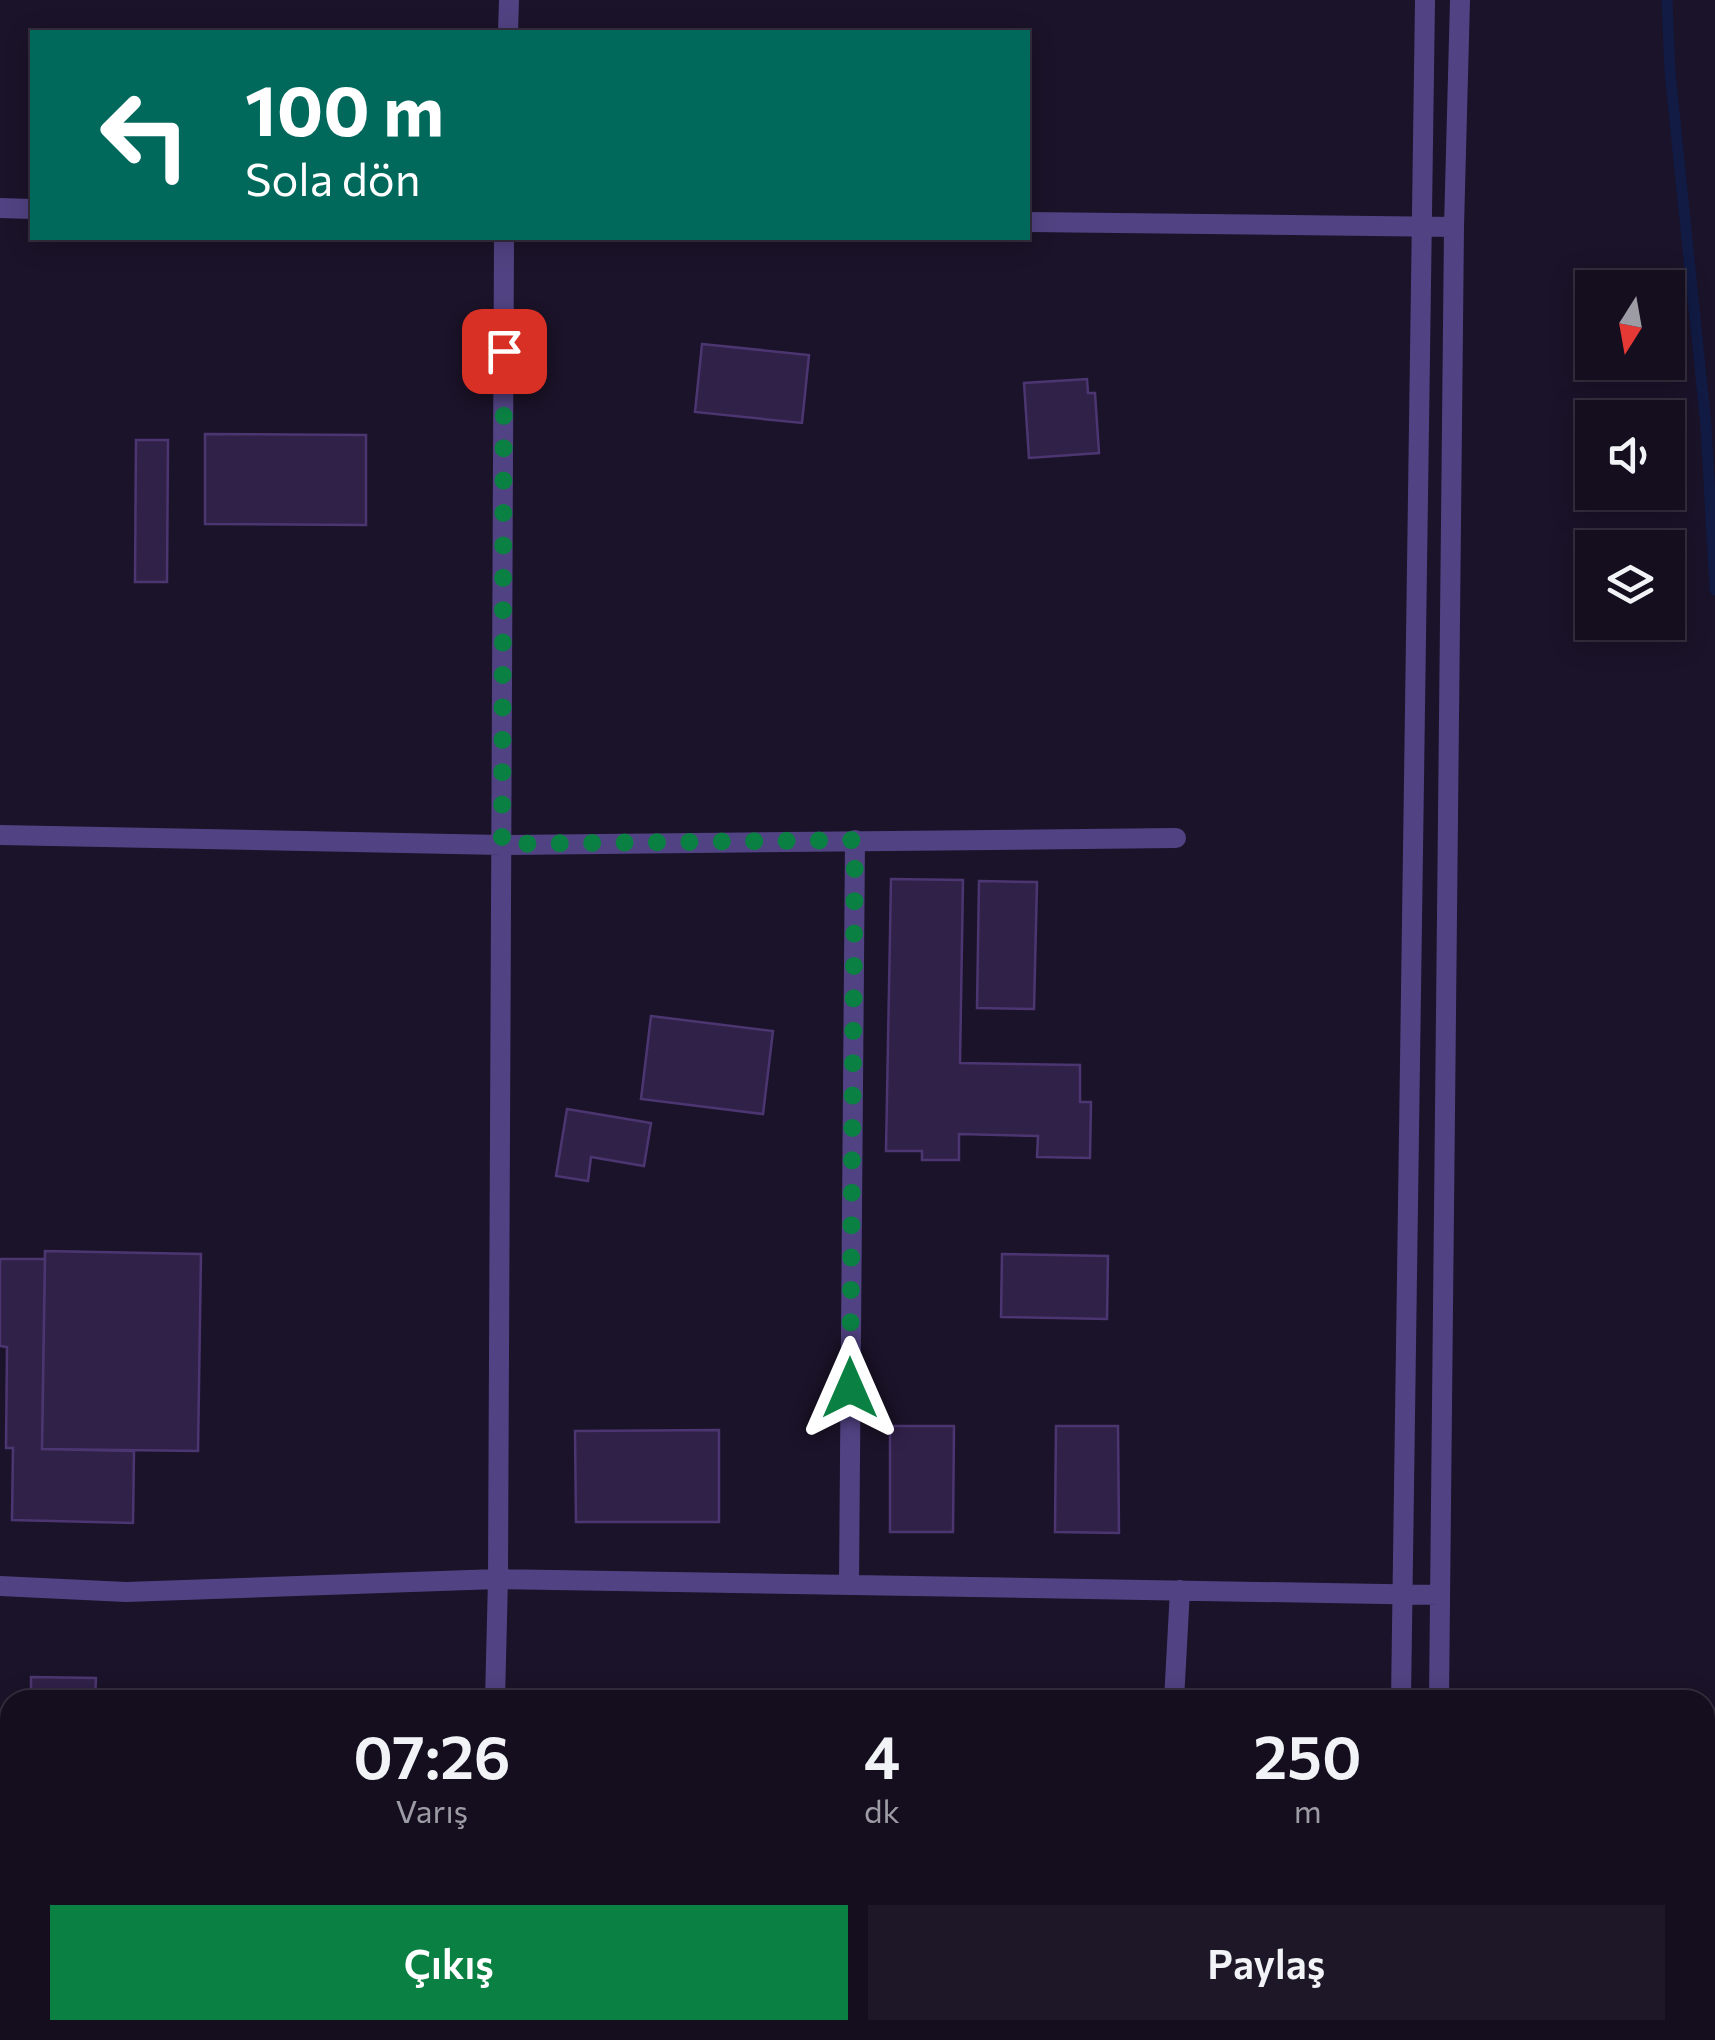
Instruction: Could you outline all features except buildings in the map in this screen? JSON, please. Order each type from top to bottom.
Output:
[{"type":"street","points":[[508,30],[509,0]]},
{"type":"street","points":[[1400,1690],[1425,0]]},
{"type":"street","points":[[1439,1690],[1454,226],[1460,0]]},
{"type":"street","points":[[0,208],[30,209]]},
{"type":"street","points":[[1030,222],[1454,226]]},
{"type":"street","points":[[495,1690],[504,240]]},
{"type":"street","points":[[0,836],[502,844],[1176,838]]},
{"type":"street","points":[[849,1584],[855,840]]},
{"type":"street","points":[[0,1586],[126,1592],[498,1579],[1440,1595]]},
{"type":"street","points":[[1175,1690],[1180,1590]]},
{"type":"waterway","points":[[1667,0],[1670,72],[1706,426],[1715,590]]},
{"type":"route","points":[[504,351],[502,844],[855,840],[850,1388]]}]
